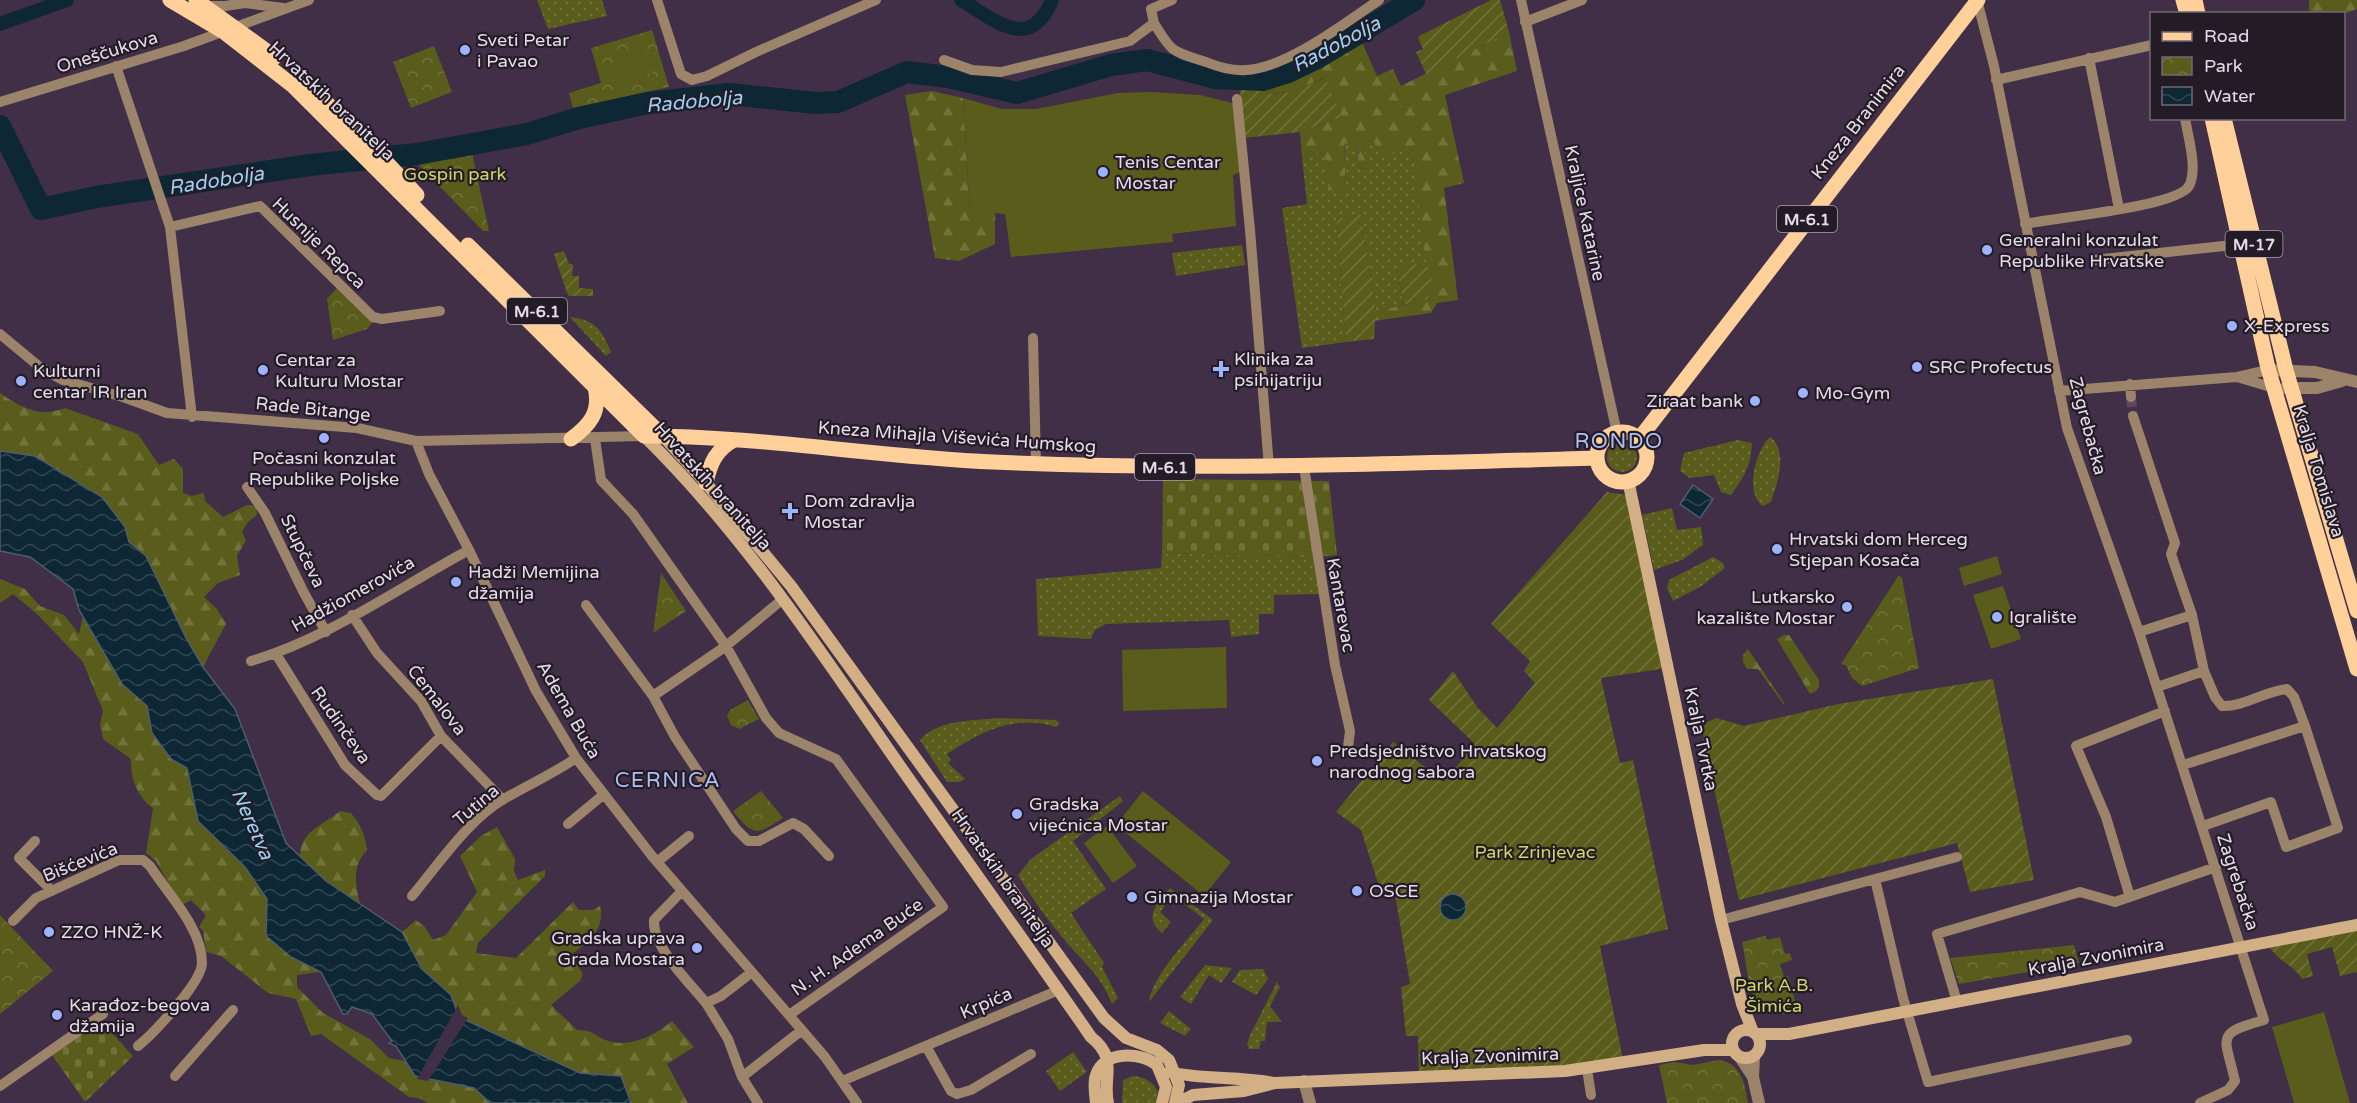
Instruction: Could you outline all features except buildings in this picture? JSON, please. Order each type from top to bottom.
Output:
[{"type":"main road","name":"M-6.1","points":[[170,0],[230,29]]},
{"type":"main road","name":"Kneza Branimira","points":[[1639,439],[1977,0]]},
{"type":"main road","name":"M-6.1","points":[[201,3],[230,29],[310,87],[405,189],[663,436]]},
{"type":"main road","name":"M-17","points":[[2212,120],[2274,388]]},
{"type":"main road","name":"M-17","points":[[2224,120],[2292,388]]},
{"type":"main road","name":"Hrvatskih branitelja","points":[[405,189],[722,520],[783,599],[1091,1037],[1098,1043],[1103,1066]]},
{"type":"main road","points":[[570,439],[590,423],[596,413],[598,402],[596,387]]},
{"type":"main road","name":"Kralja Tomislava","points":[[2274,388],[2357,669]]},
{"type":"main road","name":"Kralja Tomislava","points":[[2292,388],[2357,610]]},
{"type":"main road","points":[[1617,433],[1626,433],[1639,439],[1646,453],[1645,464],[1639,474],[1628,480],[1609,478],[1600,469],[1597,458],[1602,442],[1617,433]]},
{"type":"main road","name":"Kneza Mihajla Viševića Humskog","points":[[644,436],[734,440],[929,459],[1036,464],[1304,467],[1597,458]]},
{"type":"main road","points":[[663,436],[706,483],[798,595],[1104,1018],[1111,1034],[1134,1055]]},
{"type":"main road","points":[[706,483],[710,466],[717,454],[734,440]]},
{"type":"main road","name":"Kralja Tvrtka","points":[[1628,480],[1721,920],[1742,1004],[1754,1033],[1757,1051]]},
{"type":"main road","name":"Kralja Zvonimira","points":[[1704,1050],[1743,1030],[1754,1033],[1789,1034],[2357,925]]},
{"type":"main road","name":"Kralja Tvrtka","points":[[1737,1053],[1736,1035],[1742,1004]]},
{"type":"main road","points":[[1104,1018],[1132,1042],[1148,1046],[1163,1055],[1176,1074],[1179,1085],[1176,1103]]},
{"type":"main road","name":"Kralja Zvonimira","points":[[1176,1103],[1193,1095],[1244,1091],[1275,1083],[1587,1069],[1704,1050],[1737,1053],[1757,1051],[1789,1034]]},
{"type":"main road","points":[[1094,1100],[1095,1078],[1103,1066],[1122,1056],[1134,1055],[1153,1061],[1161,1071],[1166,1087],[1162,1103]]},
{"type":"main road","points":[[1103,1066],[1109,1070],[1108,1103]]},
{"type":"main road","name":"Kralja Zvonimira","points":[[1161,1071],[1209,1079],[1249,1078],[1275,1083]]},
{"type":"street","name":"Oneščukova","points":[[0,102],[230,29],[309,0]]},
{"type":"street","points":[[657,0],[681,74],[692,80],[707,76],[876,0]]},
{"type":"street","points":[[1172,0],[1151,9],[1154,22],[1172,50],[1221,67],[1246,70],[1273,65],[1312,45],[1379,0]]},
{"type":"street","name":"Kraljice Katarine","points":[[1521,0],[1617,433]]},
{"type":"street","points":[[1525,22],[1582,0]]},
{"type":"street","name":"Zagrebačka","points":[[1977,0],[1996,80],[2067,428],[2152,670],[2242,948]]},
{"type":"street","points":[[201,3],[225,6],[245,3],[286,8]]},
{"type":"street","points":[[944,60],[972,70],[1001,72],[1130,41],[1154,22]]},
{"type":"street","points":[[1996,80],[2150,45]]},
{"type":"street","points":[[2089,58],[2119,209]]},
{"type":"street","points":[[116,66],[170,226],[192,417]]},
{"type":"street","points":[[1237,99],[1269,467]]},
{"type":"street","points":[[2025,224],[2168,199],[2188,187],[2192,172],[2185,120]]},
{"type":"street","name":"Husnije Repca","points":[[170,226],[260,206],[373,317],[382,319],[440,311]]},
{"type":"street","points":[[2094,260],[2242,244]]},
{"type":"street","name":"Rade Bitange","points":[[0,333],[41,368],[63,380],[123,397],[148,408],[192,417],[357,428],[416,441],[595,439],[644,436]]},
{"type":"street","points":[[1033,338],[1036,464]]},
{"type":"street","points":[[2059,391],[2237,377],[2268,369],[2315,372],[2343,381],[2357,382]]},
{"type":"street","points":[[2237,377],[2274,388],[2317,388],[2343,381]]},
{"type":"street","points":[[2130,384],[2131,397]]},
{"type":"street","points":[[2133,417],[2175,543],[2171,554],[2192,615],[2204,671],[2215,697],[2222,706],[2229,706],[2271,691],[2287,689],[2294,696],[2305,726],[2183,765]]},
{"type":"street","points":[[595,439],[601,480],[633,514],[726,646]]},
{"type":"street","name":"Adema Buća","points":[[416,441],[429,474],[469,550],[536,691],[576,758],[657,862],[789,1014],[857,1103]]},
{"type":"street","name":"Kantarevac","points":[[1304,467],[1335,665],[1350,731],[1348,747]]},
{"type":"street","name":"Stupčeva","points":[[246,487],[265,513],[326,632]]},
{"type":"street","name":"Hadžiomerovića","points":[[250,661],[276,654],[326,632],[352,615],[469,550]]},
{"type":"street","points":[[652,696],[726,646],[783,599]]},
{"type":"street","points":[[586,605],[652,696],[681,746],[736,830],[748,841],[759,841],[792,823],[804,829],[829,856]]},
{"type":"street","name":"Ćemalova","points":[[352,615],[377,653],[421,701],[441,736],[502,800]]},
{"type":"street","points":[[2139,632],[2192,615]]},
{"type":"street","name":"N. H. Adema Buće","points":[[726,646],[766,718],[779,733],[836,759],[943,907],[789,1014]]},
{"type":"street","name":"Rudinčeva","points":[[276,654],[345,765],[377,795],[381,796],[441,736]]},
{"type":"street","points":[[2157,687],[2204,671]]},
{"type":"street","points":[[2130,897],[2106,817],[2076,746],[2165,711]]},
{"type":"street","name":"Zagrebačka","points":[[2203,826],[2271,802],[2286,847],[2338,828],[2305,726]]},
{"type":"street","name":"Tutina","points":[[412,896],[467,831],[502,800],[540,781],[576,758]]},
{"type":"street","points":[[568,824],[603,795]]},
{"type":"street","points":[[657,862],[689,836]]},
{"type":"street","points":[[35,841],[19,858],[52,891]]},
{"type":"street","points":[[1721,920],[1956,857]]},
{"type":"street","name":"Bišćevića","points":[[13,921],[36,898],[119,860],[134,858],[143,860],[160,881],[194,933],[202,961],[201,970],[180,1002],[138,1046]]},
{"type":"street","points":[[1957,1002],[1938,934],[2080,892],[2115,902],[2216,867]]},
{"type":"street","points":[[1875,879],[1907,1011],[1928,1082],[2127,1040]]},
{"type":"street","points":[[682,891],[654,920],[653,931],[660,945],[706,1003],[728,1039],[742,1077],[758,1103]]},
{"type":"street","points":[[2200,1103],[2229,1090],[2235,1082],[2225,1041],[2229,1032],[2234,1028],[2264,1020],[2242,948]]},
{"type":"street","points":[[706,1003],[721,996],[752,972]]},
{"type":"street","name":"Krpića","points":[[842,1082],[1059,990]]},
{"type":"street","points":[[174,1076],[233,1010]]},
{"type":"street","points":[[0,1086],[103,1014]]},
{"type":"street","points":[[742,1077],[802,1030]]},
{"type":"street","points":[[926,1046],[951,1091],[957,1094],[971,1089],[1031,1054]]},
{"type":"street","points":[[1753,1077],[1757,1051]]},
{"type":"street","points":[[1737,1053],[1753,1077],[1759,1103]]},
{"type":"street","points":[[1587,1069],[1591,1095]]},
{"type":"street","points":[[1304,1081],[1310,1103]]},
{"type":"green space","points":[[537,0],[602,0],[607,16],[548,29]]},
{"type":"green space","points":[[1491,0],[1500,0],[1509,32],[1426,74],[1416,52],[1423,49],[1418,38]]},
{"type":"green space","points":[[2309,0],[2357,0],[2357,9],[2345,14],[2309,12]]},
{"type":"green space","points":[[652,30],[669,87],[573,108],[569,93],[601,83],[591,48]]},
{"type":"green space","points":[[1509,32],[1517,71],[1445,95],[1464,183],[1444,188],[1458,300],[1437,303],[1431,313],[1373,321],[1376,311],[1427,300],[1429,274],[1421,230],[1412,149],[1380,157],[1375,143],[1366,141],[1364,149],[1370,169],[1360,168],[1356,142],[1344,144],[1346,191],[1329,190],[1325,159],[1320,152],[1302,158],[1300,132],[1342,117],[1324,78],[1291,92],[1267,94],[1264,85],[1341,55],[1361,40],[1377,76],[1393,69],[1401,86]]},
{"type":"green space","points":[[434,46],[452,92],[411,108],[393,62]]},
{"type":"green space","points":[[647,52],[652,73],[619,82],[613,61]]},
{"type":"green space","points":[[1325,78],[1342,117],[1300,132],[1243,138],[1240,88],[1264,85],[1267,94],[1291,92]]},
{"type":"green space","points":[[932,91],[963,98],[970,211],[995,212],[995,244],[959,261],[935,258],[905,95]]},
{"type":"green space","name":"Tenis Centar Mostar","points":[[1152,92],[1200,95],[1237,104],[1244,170],[1233,175],[1236,226],[1172,234],[1173,242],[1011,257],[1005,214],[970,211],[963,98],[1002,109],[1036,109],[1118,93]]},
{"type":"green space","points":[[1366,141],[1412,149],[1418,177],[1427,262],[1397,269],[1403,305],[1376,311],[1361,216],[1336,218],[1346,342],[1302,348],[1282,208],[1307,204],[1302,158],[1320,152],[1325,159],[1328,171],[1346,191],[1344,144],[1356,142],[1360,168],[1369,169],[1364,149]]},
{"type":"green space","name":"Gospin park","points":[[471,148],[489,231],[483,231],[414,160]]},
{"type":"green space","points":[[1361,215],[1376,311],[1374,339],[1346,342],[1336,218]]},
{"type":"green space","points":[[1242,245],[1245,265],[1176,276],[1172,253]]},
{"type":"green space","points":[[564,251],[569,264],[573,264],[572,276],[579,276],[579,288],[593,289],[593,296],[569,296],[567,293],[554,254]]},
{"type":"green space","points":[[1427,262],[1431,286],[1427,300],[1403,305],[1397,268]]},
{"type":"green space","points":[[338,287],[374,321],[367,329],[333,340],[327,299]]},
{"type":"green space","points":[[570,317],[579,318],[597,327],[611,352],[606,356]]},
{"type":"green space","points":[[0,393],[31,410],[47,412],[65,408],[138,434],[159,465],[174,459],[183,469],[183,493],[192,496],[204,493],[205,501],[223,517],[247,505],[256,506],[257,515],[248,522],[242,532],[246,541],[237,555],[240,575],[218,583],[204,597],[217,609],[226,624],[203,667],[186,638],[146,556],[129,542],[125,527],[102,497],[35,456],[0,451]]},
{"type":"green space","points":[[1770,437],[1779,450],[1780,468],[1771,502],[1763,506],[1757,500],[1754,492],[1754,472],[1760,451]]},
{"type":"green space","points":[[1738,440],[1752,443],[1751,451],[1746,471],[1731,495],[1721,492],[1714,475],[1690,478],[1680,471],[1684,453]]},
{"type":"green space","name":"RONDO","points":[[1622,442],[1633,446],[1637,457],[1633,468],[1622,472],[1611,468],[1607,457],[1611,446]]},
{"type":"green space","points":[[1163,479],[1329,481],[1337,555],[1317,557],[1162,553]]},
{"type":"green space","name":"Park Zrinjevac","points":[[1607,492],[1627,495],[1667,668],[1601,678],[1620,763],[1633,760],[1668,929],[1600,946],[1624,1064],[1419,1077],[1418,1036],[1406,1036],[1401,987],[1410,984],[1394,888],[1379,886],[1361,830],[1336,812],[1393,742],[1444,782],[1475,744],[1429,700],[1453,671],[1477,707],[1497,728],[1535,683],[1524,671],[1530,661],[1491,624]]},
{"type":"green space","points":[[1672,508],[1677,530],[1701,527],[1703,545],[1682,560],[1654,570],[1642,515]]},
{"type":"green space","points":[[1162,553],[1317,557],[1323,594],[1274,595],[1274,614],[1259,614],[1259,634],[1231,637],[1229,620],[1106,624],[1095,630],[1091,639],[1038,636],[1036,579],[1161,568]]},
{"type":"green space","points":[[1997,556],[2002,574],[1964,586],[1959,568]]},
{"type":"green space","points":[[1713,557],[1723,563],[1725,568],[1700,587],[1673,601],[1667,588],[1669,580]]},
{"type":"green space","points":[[661,573],[686,611],[653,633]]},
{"type":"green space","points":[[1899,575],[1902,578],[1919,668],[1862,686],[1852,678],[1846,665],[1841,664]]},
{"type":"green space","points":[[0,579],[25,589],[40,606],[64,615],[79,634],[83,616],[122,684],[147,706],[152,733],[171,759],[187,768],[198,821],[245,867],[267,899],[266,936],[291,957],[321,972],[297,975],[297,987],[323,1013],[370,1039],[389,1058],[404,1061],[404,1058],[415,1075],[474,1088],[490,1103],[428,1103],[419,1098],[409,1097],[321,1034],[311,1036],[296,999],[268,993],[221,956],[206,952],[203,931],[199,927],[206,915],[191,900],[181,906],[156,861],[146,853],[153,808],[136,786],[131,759],[103,739],[100,724],[103,711],[83,662],[36,613],[13,594],[0,603]]},
{"type":"green space","name":"Igralište","points":[[2003,586],[2021,639],[1991,649],[1973,595]]},
{"type":"green space","points":[[1789,635],[1819,680],[1819,687],[1815,692],[1810,694],[1777,639]]},
{"type":"green space","points":[[1226,647],[1227,708],[1123,711],[1122,650]]},
{"type":"green space","points":[[1748,649],[1784,705],[1758,669],[1747,669],[1743,662],[1743,655]]},
{"type":"green space","points":[[1993,679],[2034,880],[1970,892],[1957,843],[1739,900],[1704,744],[1703,728],[1708,722],[1716,718],[1744,726],[1838,704]]},
{"type":"green space","points":[[748,700],[759,719],[739,729],[731,725],[727,716],[730,710]]},
{"type":"green space","points":[[998,718],[1056,720],[1059,723],[1057,727],[1027,722],[1013,724],[973,738],[947,754],[951,760],[948,763],[965,779],[959,782],[947,782],[920,740],[927,733],[946,725]]},
{"type":"green space","points":[[761,791],[783,818],[767,828],[755,831],[745,825],[733,811]]},
{"type":"green space","points":[[1143,791],[1231,862],[1204,896],[1116,825]]},
{"type":"green space","points":[[1120,796],[1123,801],[1073,841],[1106,889],[1071,913],[1104,963],[1102,967],[1118,998],[1112,1004],[1098,979],[1048,919],[1018,875],[1031,859]]},
{"type":"green space","points":[[340,811],[351,813],[365,839],[367,850],[359,862],[356,875],[360,904],[326,881],[300,857],[301,848],[308,835]]},
{"type":"green space","points":[[1107,826],[1137,866],[1113,883],[1084,843]]},
{"type":"green space","points":[[497,827],[515,859],[514,871],[518,880],[545,870],[545,876],[478,943],[476,953],[516,958],[573,902],[579,910],[592,910],[600,906],[598,928],[589,940],[571,955],[583,974],[580,981],[551,1005],[577,1030],[589,1031],[612,1042],[640,1040],[657,1032],[672,1021],[694,1047],[667,1064],[688,1103],[631,1103],[621,1076],[580,1073],[459,1017],[451,995],[422,969],[402,932],[416,920],[425,927],[433,940],[446,935],[477,892],[460,856],[481,836]]},
{"type":"green space","points":[[1170,888],[1213,920],[1149,1002],[1164,970],[1204,919],[1173,895],[1160,912],[1171,922],[1162,933],[1153,921],[1154,910]]},
{"type":"green space","points":[[0,915],[53,971],[0,1014]]},
{"type":"green space","points":[[2357,929],[2357,972],[2340,976],[2332,947],[2307,954],[2313,976],[2302,979],[2269,946]]},
{"type":"green space","name":"Park A.B. Šimića","points":[[1765,936],[1767,940],[1780,937],[1785,954],[1790,953],[1792,960],[1780,964],[1784,977],[1788,976],[1798,1012],[1781,1014],[1768,1011],[1759,1005],[1754,996],[1742,942]]},
{"type":"green space","points":[[2074,945],[2079,963],[1959,984],[1950,958]]},
{"type":"green space","points":[[1205,965],[1232,968],[1221,983],[1209,975],[1191,1004],[1180,997]]},
{"type":"green space","points":[[1263,969],[1268,979],[1256,995],[1232,982],[1240,970]]},
{"type":"green space","points":[[1277,982],[1280,987],[1270,1006],[1282,1022],[1267,1022],[1265,1041],[1261,1041],[1259,1049],[1249,1049],[1247,1044],[1250,1035]]},
{"type":"green space","points":[[1169,1011],[1191,1029],[1185,1036],[1160,1023]]},
{"type":"green space","points":[[2324,1012],[2350,1103],[2294,1103],[2272,1027]]},
{"type":"green space","points":[[100,1020],[133,1056],[85,1102],[52,1055]]},
{"type":"green space","points":[[1073,1052],[1087,1072],[1060,1091],[1046,1071]]},
{"type":"green space","points":[[1718,1060],[1737,1069],[1748,1103],[1667,1103],[1659,1065],[1674,1062],[1693,1065]]},
{"type":"green space","points":[[1133,1076],[1150,1082],[1158,1091],[1156,1103],[1122,1103],[1123,1080]]},
{"type":"water","name":"Neretva","points":[[0,451],[35,456],[102,497],[125,527],[129,542],[146,556],[186,638],[203,667],[235,709],[286,843],[326,881],[402,932],[422,969],[451,995],[459,1017],[580,1073],[621,1076],[631,1103],[490,1103],[474,1088],[415,1076],[396,1046],[389,1043],[392,1041],[372,1014],[352,1007],[347,1014],[343,1014],[321,972],[291,957],[266,936],[267,899],[245,867],[198,821],[187,768],[171,759],[152,733],[147,706],[122,684],[79,610],[73,589],[30,557],[0,551]]},
{"type":"water","points":[[1693,485],[1713,499],[1700,518],[1680,504]]},
{"type":"water","points":[[1453,894],[1463,897],[1466,907],[1463,917],[1453,920],[1443,917],[1440,907],[1443,897]]},
{"type":"pier","points":[[458,1005],[462,1015],[468,1018],[428,1081],[417,1079]]},
{"type":"waterway","name":"Radobolja","points":[[0,24],[67,0]]},
{"type":"waterway","name":"Radobolja","points":[[961,0],[999,23],[1011,28],[1023,29],[1033,25],[1043,16],[1052,0]]},
{"type":"waterway","name":"Radobolja","points":[[0,126],[41,209],[96,197],[310,165],[417,154],[527,134],[579,118],[648,103],[729,94],[816,103],[838,102],[907,72],[948,77],[1017,93],[1111,65],[1147,60],[1216,78],[1263,80],[1288,72],[1317,58],[1414,0]]},
{"type":"tunnel","points":[[2131,397],[2133,416]]},
{"type":"place","name":"Sveti Petar i Pavao","points":[[465,50]]},
{"type":"place","name":"Tenis Centar Mostar","points":[[1103,172]]},
{"type":"place","name":"Generalni konzulat Republike Hrvatske","points":[[1987,250]]},
{"type":"place","name":"X-Express","points":[[2232,326]]},
{"type":"place","name":"SRC Profectus","points":[[1917,367]]},
{"type":"place","name":"Klinika za psihijatriju","points":[[1221,369]]},
{"type":"place","name":"Centar za Kulturu Mostar","points":[[263,370]]},
{"type":"place","name":"Kulturni centar IR Iran","points":[[21,381]]},
{"type":"place","name":"Mo-Gym","points":[[1803,393]]},
{"type":"place","name":"Ziraat bank","points":[[1755,401]]},
{"type":"place","name":"Počasni konzulat Republike Poljske","points":[[324,438]]},
{"type":"place","name":"Dom zdravlja Mostar","points":[[790,511]]},
{"type":"place","name":"Hrvatski dom Herceg Stjepan Kosača","points":[[1777,549]]},
{"type":"place","name":"Hadži Memijina džamija","points":[[456,582]]},
{"type":"place","name":"Lutkarsko kazalište Mostar","points":[[1847,607]]},
{"type":"place","name":"Igralište","points":[[1997,617]]},
{"type":"place","name":"Predsjedništvo Hrvatskog narodnog sabora","points":[[1317,761]]},
{"type":"place","name":"Gradska vijećnica Mostar","points":[[1017,814]]},
{"type":"place","name":"OSCE","points":[[1357,891]]},
{"type":"place","name":"Gimnazija Mostar","points":[[1132,897]]},
{"type":"place","name":"ZZO HNŽ-K","points":[[49,932]]},
{"type":"place","name":"Gradska uprava Grada Mostara","points":[[697,948]]},
{"type":"place","name":"Karađoz-begova džamija","points":[[57,1015]]},
{"type":"district","name":"RONDO","points":[[1619,441]]},
{"type":"district","name":"CERNICA","points":[[668,780]]}]
